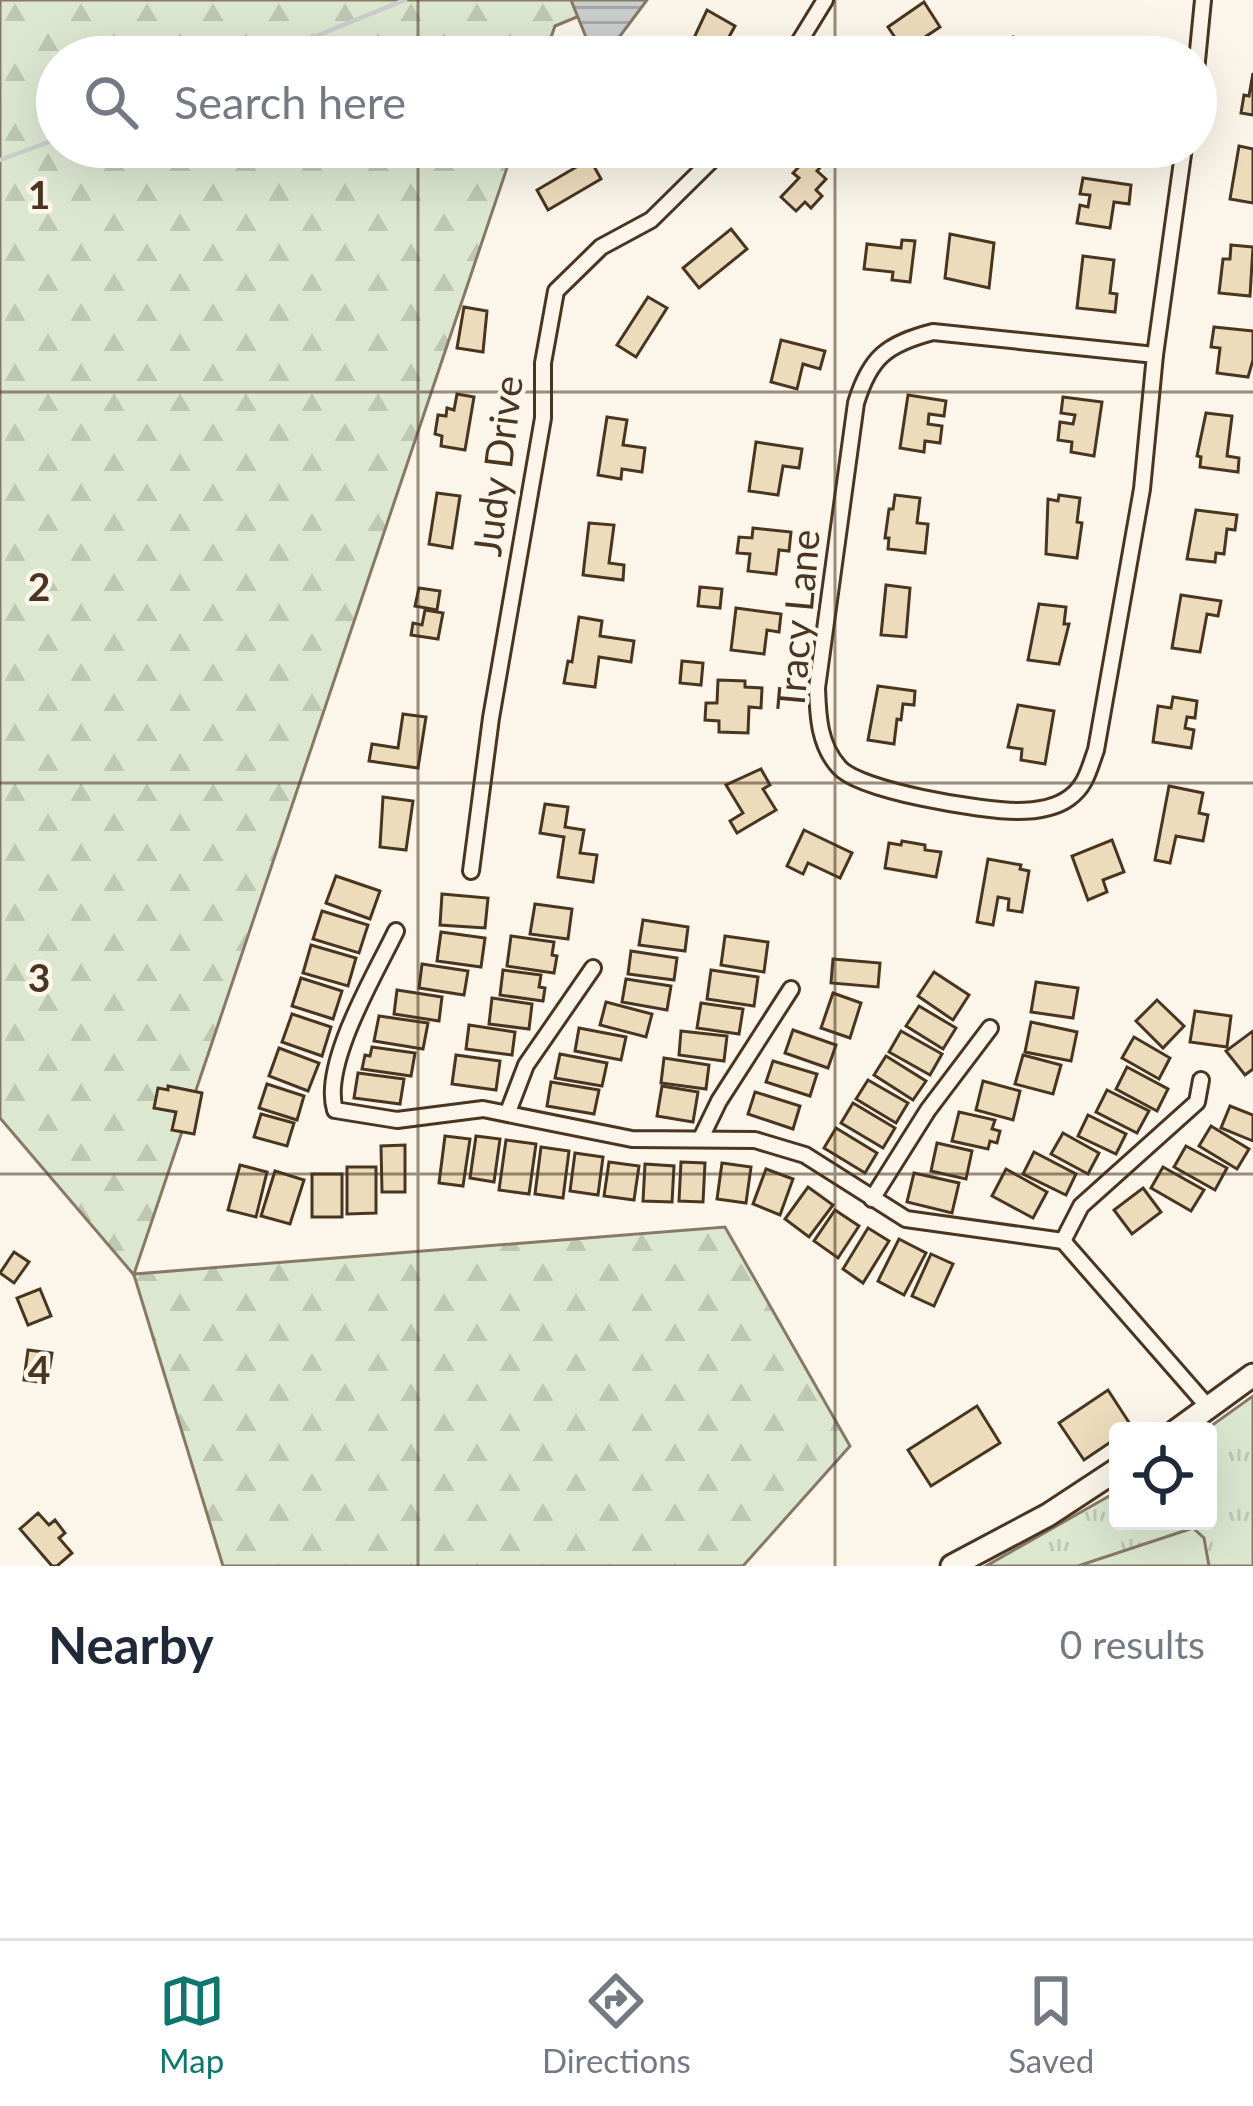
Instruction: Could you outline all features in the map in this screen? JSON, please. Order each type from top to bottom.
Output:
[{"type":"main road","points":[[1189,1422],[1253,1375]]},
{"type":"main road","points":[[952,1566],[1048,1515],[1109,1475]]},
{"type":"street","points":[[803,36],[825,0]]},
{"type":"street","points":[[1199,36],[1202,0]]},
{"type":"street","name":"Judy Drive","points":[[471,871],[491,718],[540,441],[543,363],[556,291],[601,248],[651,220],[704,168]]},
{"type":"street","name":"Tracy Lane","points":[[1155,356],[933,332],[900,340],[865,371],[856,403],[818,688],[820,731],[840,769],[854,779],[898,793],[1012,811],[1047,809],[1068,799],[1085,783],[1096,750],[1142,489],[1181,168]]},
{"type":"street","points":[[397,931],[338,1060],[332,1091],[335,1110],[397,1120],[470,1110],[508,1112],[583,1132],[632,1138],[742,1137],[806,1155],[906,1219],[1063,1241],[1209,1408]]},
{"type":"street","points":[[508,1112],[526,1065],[593,968]]},
{"type":"street","points":[[702,1136],[791,989]]},
{"type":"street","points":[[872,1199],[928,1110],[990,1028]]},
{"type":"street","points":[[1063,1241],[1081,1206],[1197,1102],[1201,1080]]},
{"type":"green space","points":[[0,0],[618,0],[555,26],[551,36],[36,36],[36,168],[507,168],[134,1274],[725,1227],[850,1446],[743,1566],[223,1566],[134,1275],[0,1118]]},
{"type":"green space","points":[[1253,1396],[1253,1566],[986,1566],[1109,1496],[1109,1530],[1217,1530],[1217,1422]]},
{"type":"green space","points":[[1195,1530],[1204,1538],[1209,1566],[1078,1566]]},
{"type":"shaded area","points":[[571,0],[647,0],[620,36],[586,36]]},
{"type":"building","points":[[924,2],[940,27],[926,36],[894,36],[888,27]]},
{"type":"building","points":[[707,10],[735,26],[730,36],[695,36]]},
{"type":"building","points":[[1253,73],[1253,115],[1241,113]]},
{"type":"building","points":[[1239,146],[1253,149],[1253,203],[1230,199]]},
{"type":"building","points":[[575,168],[595,168],[601,179],[548,210],[537,190]]},
{"type":"building","points":[[798,168],[820,168],[817,171],[826,179],[816,190],[822,196],[811,208],[805,202],[796,211],[781,197],[799,178],[793,173]]},
{"type":"building","points":[[1083,178],[1131,185],[1129,204],[1114,202],[1110,228],[1077,223],[1080,205],[1088,207],[1090,195],[1080,194]]},
{"type":"building","points":[[731,229],[747,249],[699,288],[683,268]]},
{"type":"building","points":[[950,234],[994,243],[989,288],[945,278]]},
{"type":"building","points":[[902,240],[915,241],[910,282],[892,280],[893,272],[864,269],[867,244],[901,248]]},
{"type":"building","points":[[1231,245],[1253,247],[1250,296],[1219,293],[1223,259],[1230,259]]},
{"type":"building","points":[[1083,256],[1114,260],[1110,293],[1117,294],[1115,312],[1077,308]]},
{"type":"building","points":[[648,297],[667,308],[636,357],[617,345]]},
{"type":"building","points":[[464,307],[487,311],[483,352],[457,348]]},
{"type":"building","points":[[1214,327],[1253,331],[1248,377],[1217,373],[1220,348],[1211,347]]},
{"type":"building","points":[[781,340],[825,351],[820,369],[803,364],[797,389],[771,382]]},
{"type":"building","points":[[457,394],[474,397],[465,450],[441,446],[442,436],[435,434],[438,415],[446,416],[447,408],[454,410]]},
{"type":"building","points":[[908,395],[946,401],[944,416],[929,414],[928,424],[942,426],[940,443],[925,441],[924,452],[900,448]]},
{"type":"building","points":[[1063,397],[1102,402],[1094,456],[1071,452],[1072,442],[1058,440],[1060,422],[1073,424],[1075,415],[1061,413]]},
{"type":"building","points":[[1206,413],[1232,416],[1227,456],[1239,458],[1238,472],[1200,467],[1197,456]]},
{"type":"building","points":[[607,417],[627,420],[623,445],[645,448],[642,472],[622,469],[621,479],[598,475]]},
{"type":"building","points":[[756,442],[802,449],[799,468],[783,466],[778,495],[749,491]]},
{"type":"building","points":[[437,493],[460,496],[452,548],[429,544]]},
{"type":"building","points":[[895,495],[920,498],[917,523],[928,524],[925,553],[888,549],[889,538],[885,538]]},
{"type":"building","points":[[1059,495],[1080,498],[1077,558],[1046,554],[1048,499],[1058,501]]},
{"type":"building","points":[[1196,510],[1237,515],[1235,530],[1227,529],[1224,554],[1216,553],[1215,562],[1187,559]]},
{"type":"building","points":[[589,523],[614,525],[609,563],[624,565],[623,580],[583,575]]},
{"type":"building","points":[[753,528],[791,532],[789,551],[779,550],[776,574],[748,571],[750,554],[737,553],[739,537],[752,538]]},
{"type":"building","points":[[886,585],[910,588],[906,637],[881,635]]},
{"type":"building","points":[[700,587],[722,589],[720,608],[698,606]]},
{"type":"building","points":[[419,588],[440,591],[437,610],[415,606]]},
{"type":"building","points":[[1181,595],[1221,601],[1218,616],[1207,614],[1200,652],[1172,648]]},
{"type":"building","points":[[1039,604],[1066,607],[1064,624],[1069,624],[1059,664],[1028,660]]},
{"type":"building","points":[[736,608],[781,614],[779,632],[767,630],[764,654],[731,650]]},
{"type":"building","points":[[425,610],[443,613],[438,639],[411,635],[413,623],[422,625]]},
{"type":"building","points":[[579,617],[602,621],[600,636],[634,641],[631,662],[599,657],[595,687],[564,683]]},
{"type":"building","points":[[682,661],[703,663],[701,685],[680,683]]},
{"type":"building","points":[[718,680],[745,681],[745,687],[762,688],[761,708],[749,707],[748,733],[719,732],[719,721],[705,720],[706,703],[717,703]]},
{"type":"building","points":[[878,686],[915,691],[914,705],[903,704],[901,720],[897,719],[894,744],[868,740]]},
{"type":"building","points":[[1173,697],[1197,701],[1195,718],[1187,717],[1185,728],[1194,730],[1191,748],[1153,742],[1158,706],[1171,708]]},
{"type":"building","points":[[1018,705],[1054,711],[1045,764],[1021,760],[1022,749],[1008,747]]},
{"type":"building","points":[[403,714],[426,717],[418,768],[369,761],[372,744],[398,748]]},
{"type":"building","points":[[761,769],[770,785],[763,789],[776,810],[737,833],[730,821],[743,813],[726,785]]},
{"type":"building","points":[[1169,786],[1203,793],[1199,813],[1208,815],[1203,841],[1176,836],[1170,863],[1155,860]]},
{"type":"building","points":[[383,797],[413,801],[406,850],[380,847]]},
{"type":"building","points":[[545,804],[568,807],[565,827],[584,830],[580,853],[597,855],[593,882],[558,877],[564,837],[540,833]]},
{"type":"building","points":[[804,830],[852,853],[840,878],[808,863],[803,874],[787,866]]},
{"type":"building","points":[[1112,840],[1124,872],[1103,880],[1107,892],[1088,900],[1072,856]]},
{"type":"building","points":[[902,841],[941,852],[936,877],[885,868],[889,843],[901,845]]},
{"type":"building","points":[[988,859],[1029,871],[1022,912],[1008,910],[1009,899],[998,897],[993,925],[977,922]]},
{"type":"building","points":[[336,876],[380,891],[370,919],[326,903]]},
{"type":"building","points":[[442,894],[488,898],[485,928],[440,925]]},
{"type":"building","points":[[535,904],[572,909],[568,939],[530,934]]},
{"type":"building","points":[[322,911],[368,925],[359,953],[313,939]]},
{"type":"building","points":[[643,920],[688,927],[685,951],[639,945]]},
{"type":"building","points":[[441,932],[485,938],[481,967],[437,961]]},
{"type":"building","points":[[511,936],[554,942],[554,973],[507,966]]},
{"type":"building","points":[[725,936],[768,942],[764,972],[721,965]]},
{"type":"building","points":[[311,945],[356,958],[348,986],[303,973]]},
{"type":"building","points":[[631,951],[677,958],[674,980],[628,974]]},
{"type":"building","points":[[833,959],[880,963],[878,987],[831,983]]},
{"type":"building","points":[[422,964],[468,971],[464,995],[419,988]]},
{"type":"building","points":[[503,970],[541,975],[543,1001],[500,995]]},
{"type":"building","points":[[711,970],[758,977],[754,1006],[707,999]]},
{"type":"building","points":[[934,972],[969,995],[953,1020],[918,996]]},
{"type":"building","points":[[301,978],[342,991],[333,1019],[292,1006]]},
{"type":"building","points":[[626,979],[671,986],[667,1010],[622,1002]]},
{"type":"building","points":[[1036,982],[1078,988],[1073,1018],[1031,1012]]},
{"type":"building","points":[[397,990],[442,997],[439,1021],[394,1014]]},
{"type":"building","points":[[833,993],[861,1003],[850,1038],[821,1028]]},
{"type":"building","points":[[492,998],[532,1004],[529,1029],[489,1024]]},
{"type":"building","points":[[1157,1000],[1184,1026],[1163,1048],[1136,1021]]},
{"type":"building","points":[[606,1002],[652,1014],[646,1037],[600,1025]]},
{"type":"building","points":[[701,1003],[743,1009],[739,1034],[697,1028]]},
{"type":"building","points":[[919,1006],[956,1028],[943,1049],[906,1026]]},
{"type":"building","points":[[1195,1011],[1231,1016],[1227,1047],[1190,1042]]},
{"type":"building","points":[[292,1014],[331,1027],[322,1056],[282,1042]]},
{"type":"building","points":[[379,1016],[428,1023],[423,1049],[374,1041]]},
{"type":"building","points":[[1031,1022],[1077,1032],[1071,1061],[1025,1052]]},
{"type":"building","points":[[469,1025],[515,1032],[512,1055],[466,1049]]},
{"type":"building","points":[[579,1028],[626,1037],[621,1060],[575,1051]]},
{"type":"building","points":[[793,1030],[836,1045],[828,1068],[785,1053]]},
{"type":"building","points":[[681,1031],[727,1036],[724,1061],[679,1055]]},
{"type":"building","points":[[901,1031],[942,1054],[930,1075],[889,1052]]},
{"type":"building","points":[[1253,1031],[1253,1069],[1245,1075],[1226,1051]]},
{"type":"building","points":[[1134,1037],[1170,1058],[1159,1079],[1122,1058]]},
{"type":"building","points":[[372,1047],[415,1053],[411,1076],[362,1069]]},
{"type":"building","points":[[279,1048],[319,1063],[308,1091],[269,1076]]},
{"type":"building","points":[[560,1054],[607,1063],[602,1086],[555,1078]]},
{"type":"building","points":[[456,1055],[500,1061],[496,1090],[452,1084]]},
{"type":"building","points":[[1023,1055],[1061,1065],[1053,1094],[1015,1084]]},
{"type":"building","points":[[886,1056],[926,1081],[913,1100],[874,1075]]},
{"type":"building","points":[[664,1058],[709,1065],[706,1089],[661,1083]]},
{"type":"building","points":[[773,1061],[817,1074],[810,1096],[766,1082]]},
{"type":"building","points":[[1127,1067],[1168,1089],[1157,1111],[1116,1089]]},
{"type":"building","points":[[358,1073],[404,1079],[400,1104],[354,1098]]},
{"type":"building","points":[[868,1080],[908,1103],[896,1123],[856,1099]]},
{"type":"building","points":[[983,1081],[1020,1091],[1013,1120],[976,1110]]},
{"type":"building","points":[[551,1082],[599,1090],[594,1114],[547,1106]]},
{"type":"building","points":[[267,1084],[304,1096],[297,1120],[259,1108]]},
{"type":"building","points":[[168,1086],[202,1093],[194,1134],[172,1130],[176,1112],[154,1108],[158,1088],[168,1090]]},
{"type":"building","points":[[662,1086],[698,1092],[693,1122],[657,1116]]},
{"type":"building","points":[[1107,1090],[1149,1111],[1137,1133],[1096,1112]]},
{"type":"building","points":[[755,1092],[800,1106],[793,1129],[748,1114]]},
{"type":"building","points":[[853,1103],[895,1128],[883,1148],[841,1123]]},
{"type":"building","points":[[1230,1106],[1253,1115],[1253,1141],[1221,1128]]},
{"type":"building","points":[[959,1112],[995,1120],[992,1129],[1000,1131],[997,1143],[990,1141],[988,1149],[952,1141]]},
{"type":"building","points":[[261,1114],[294,1123],[287,1146],[254,1137]]},
{"type":"building","points":[[1088,1115],[1126,1134],[1116,1154],[1078,1136]]},
{"type":"building","points":[[1211,1126],[1249,1149],[1237,1169],[1199,1146]]},
{"type":"building","points":[[836,1128],[877,1153],[865,1173],[824,1148]]},
{"type":"building","points":[[1063,1133],[1099,1153],[1088,1174],[1051,1154]]},
{"type":"building","points":[[445,1136],[470,1139],[463,1186],[439,1183]]},
{"type":"building","points":[[476,1136],[500,1139],[494,1182],[470,1178]]},
{"type":"building","points":[[506,1140],[536,1144],[529,1194],[499,1190]]},
{"type":"building","points":[[937,1143],[972,1151],[966,1179],[931,1171]]},
{"type":"building","points":[[405,1145],[405,1192],[382,1192],[381,1146]]},
{"type":"building","points":[[1186,1146],[1227,1168],[1215,1190],[1174,1167]]},
{"type":"building","points":[[541,1147],[569,1151],[563,1198],[535,1194]]},
{"type":"building","points":[[1034,1152],[1076,1174],[1066,1195],[1023,1174]]},
{"type":"building","points":[[575,1153],[603,1157],[598,1195],[570,1191]]},
{"type":"building","points":[[609,1162],[639,1166],[634,1200],[604,1196]]},
{"type":"building","points":[[681,1162],[705,1163],[703,1202],[679,1201]]},
{"type":"building","points":[[722,1163],[751,1167],[746,1203],[717,1199]]},
{"type":"building","points":[[645,1164],[674,1166],[672,1202],[643,1201]]},
{"type":"building","points":[[240,1165],[267,1172],[256,1217],[228,1210]]},
{"type":"building","points":[[347,1167],[376,1167],[376,1213],[347,1214]]},
{"type":"building","points":[[1163,1167],[1204,1190],[1191,1211],[1151,1188]]},
{"type":"building","points":[[766,1169],[793,1179],[780,1215],[753,1204]]},
{"type":"building","points":[[1006,1169],[1047,1192],[1033,1218],[992,1196]]},
{"type":"building","points":[[275,1171],[304,1180],[290,1224],[261,1216]]},
{"type":"building","points":[[914,1173],[959,1183],[952,1213],[907,1202]]},
{"type":"building","points":[[312,1174],[342,1174],[342,1217],[312,1217]]},
{"type":"building","points":[[808,1187],[833,1205],[809,1237],[785,1219]]},
{"type":"building","points":[[1143,1188],[1161,1212],[1132,1234],[1114,1210]]},
{"type":"building","points":[[835,1210],[859,1226],[838,1258],[814,1241]]},
{"type":"building","points":[[868,1228],[889,1241],[863,1283],[843,1269]]},
{"type":"building","points":[[899,1239],[926,1253],[904,1295],[878,1281]]},
{"type":"building","points":[[14,1252],[29,1262],[14,1283],[0,1273]]},
{"type":"building","points":[[931,1254],[953,1264],[934,1306],[912,1296]]},
{"type":"building","points":[[40,1289],[51,1316],[28,1325],[17,1298]]},
{"type":"building","points":[[28,1350],[52,1353],[47,1383],[24,1380]]},
{"type":"building","points":[[1108,1390],[1129,1422],[1109,1422],[1109,1443],[1084,1460],[1059,1423]]},
{"type":"building","points":[[977,1406],[1000,1443],[931,1486],[908,1450]]},
{"type":"building","points":[[38,1513],[49,1525],[55,1520],[65,1533],[59,1538],[72,1553],[57,1566],[20,1529]]},
{"type":"waterway","points":[[316,36],[405,0]]},
{"type":"waterway","points":[[0,160],[36,147]]}]
